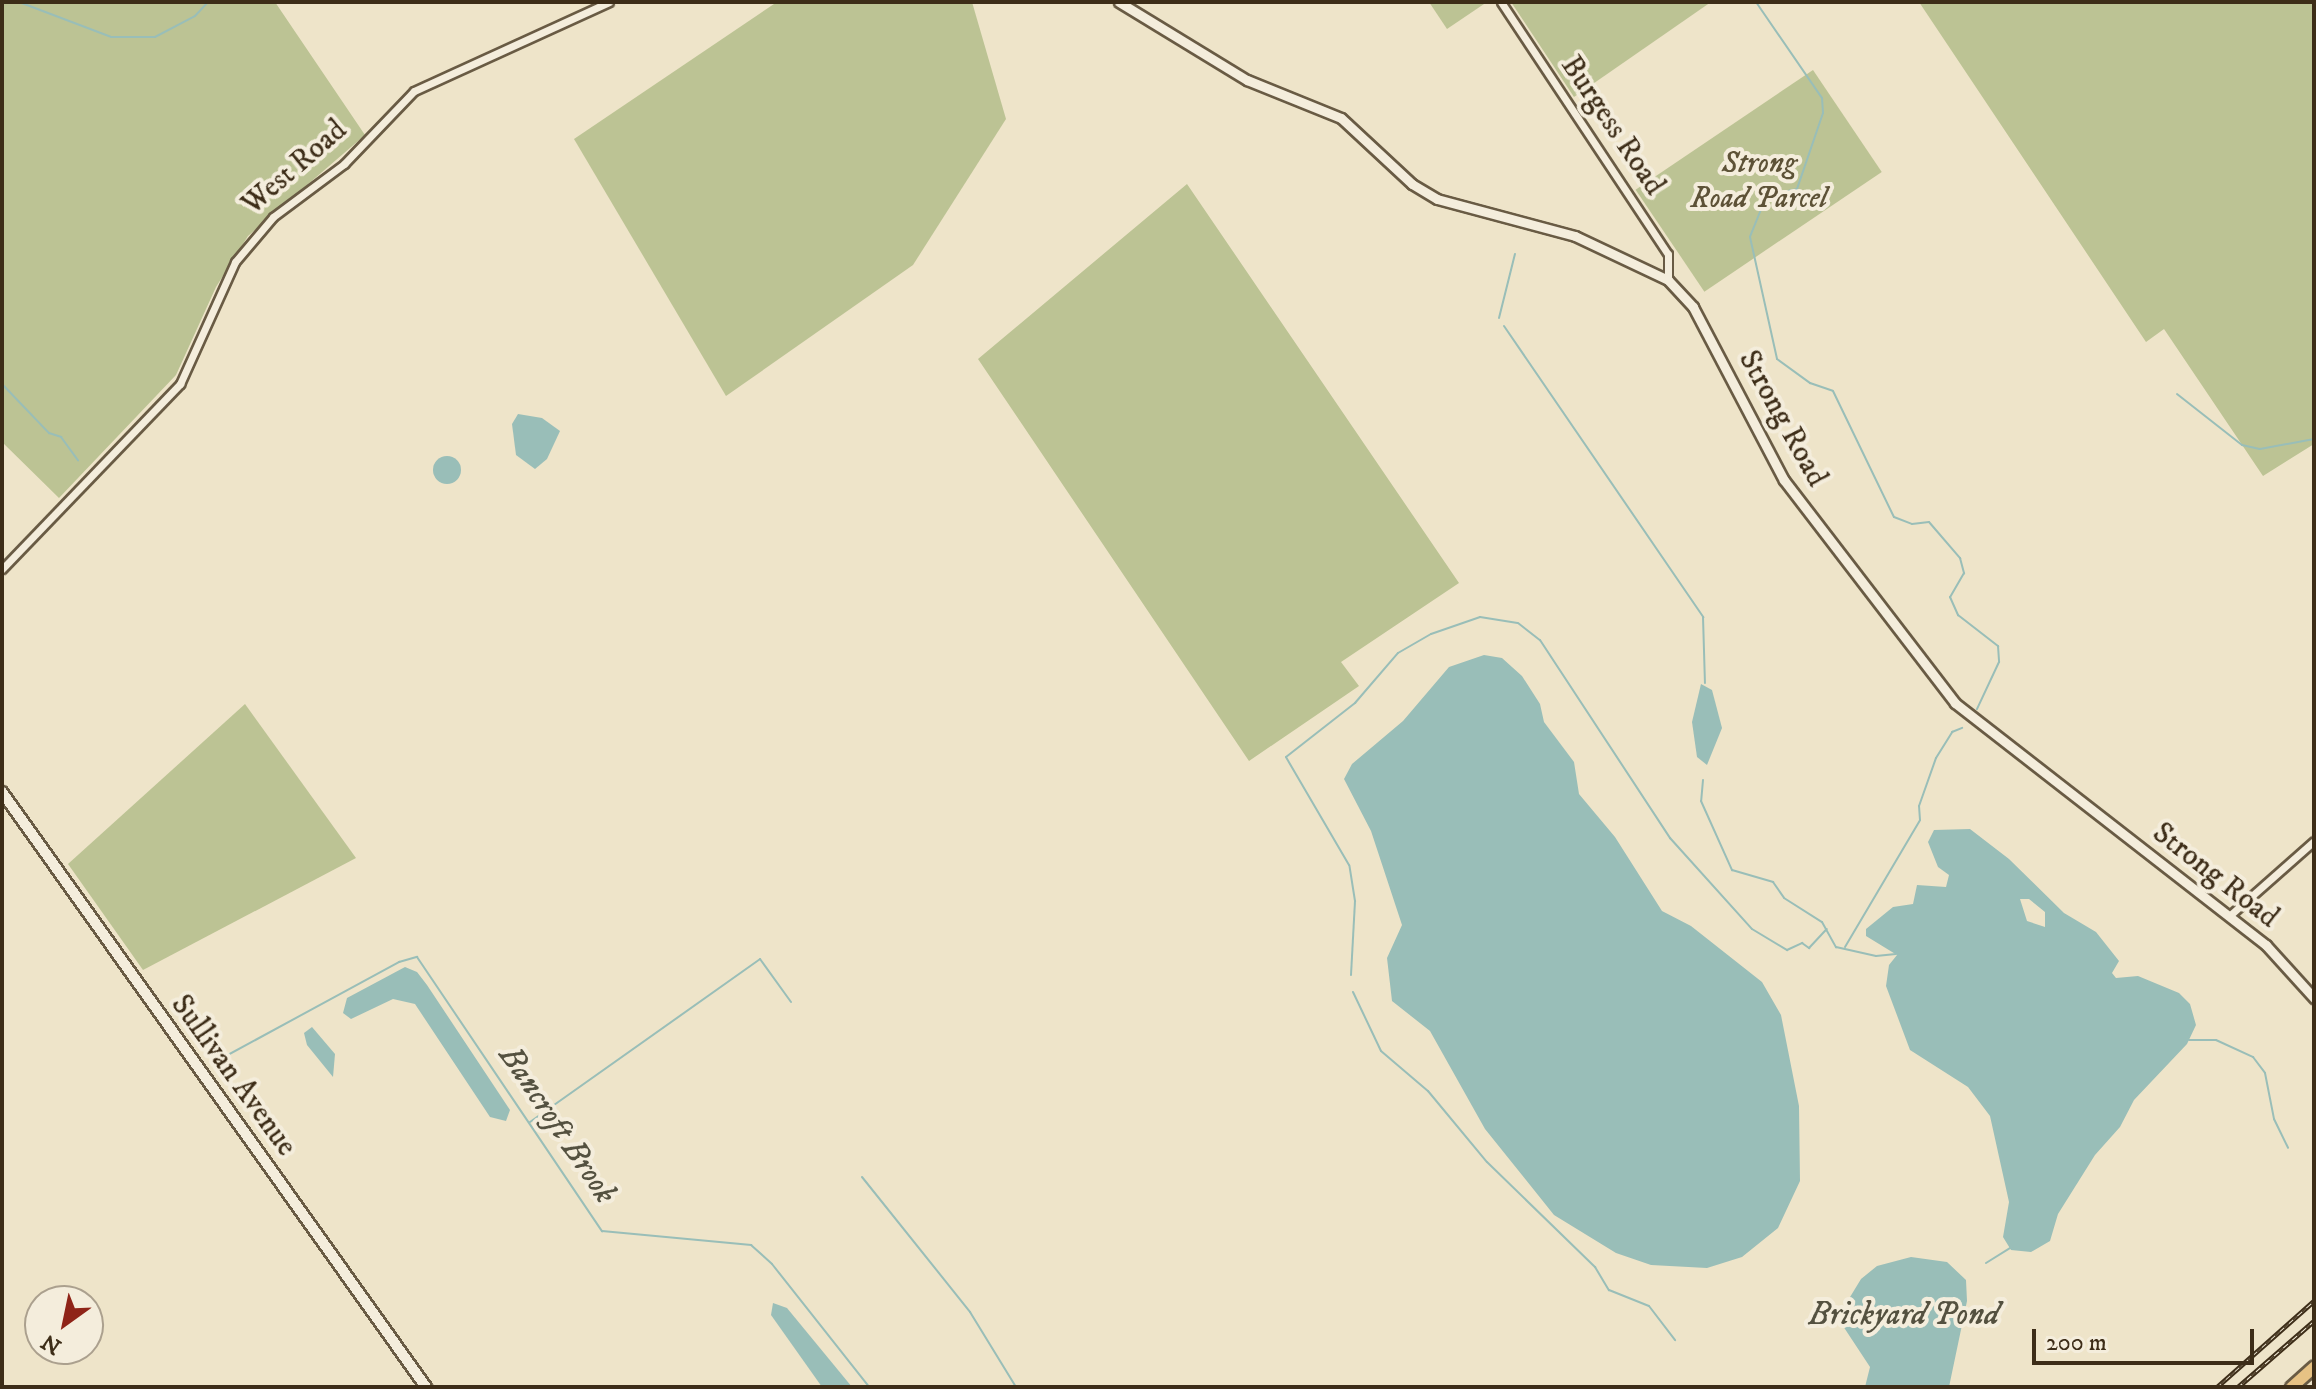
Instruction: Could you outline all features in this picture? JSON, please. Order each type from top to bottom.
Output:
[{"type":"highway","points":[[2291,1387],[2314,1366]]},
{"type":"main road","name":"Sullivan Avenue","points":[[2,792],[426,1387]]},
{"type":"street","name":"West Road","points":[[2,569],[180,384],[235,262],[273,217],[344,164],[414,91],[609,2]]},
{"type":"street","name":"Strong Road","points":[[1119,2],[1247,80],[1341,118],[1412,184],[1437,199],[1575,236],[1668,280],[1693,307],[1784,480],[1955,703],[2279,956],[2314,998]]},
{"type":"street","name":"Burgess Road","points":[[1501,2],[1668,254],[1668,280]]},
{"type":"street","points":[[2229,916],[2314,841]]},
{"type":"green space","points":[[2,2],[275,2],[365,135],[248,236],[216,287],[176,375],[59,498],[2,442]]},
{"type":"green space","points":[[777,2],[972,2],[1006,119],[913,265],[726,396],[574,139]]},
{"type":"green space","points":[[1429,2],[1487,2],[1447,29]]},
{"type":"green space","points":[[1511,2],[1711,2],[1574,97]]},
{"type":"green space","points":[[1919,2],[2314,2],[2314,444],[2263,476],[2164,329],[2146,342]]},
{"type":"green space","name":"Strong Road Parcel","points":[[1813,70],[1882,172],[1704,292],[1636,190]]},
{"type":"green space","points":[[1187,184],[1459,583],[1341,662],[1359,686],[1249,761],[978,359]]},
{"type":"green space","points":[[245,704],[356,858],[143,970],[68,864]]},
{"type":"water","points":[[518,414],[542,418],[560,431],[547,459],[535,469],[516,455],[512,424]]},
{"type":"water","points":[[447,456],[457,460],[461,470],[457,480],[447,484],[437,480],[433,470],[437,460]]},
{"type":"water","points":[[1484,655],[1502,658],[1522,676],[1540,704],[1544,722],[1574,762],[1579,794],[1615,837],[1662,911],[1691,926],[1762,982],[1781,1015],[1799,1106],[1800,1181],[1778,1228],[1742,1257],[1707,1268],[1651,1265],[1616,1253],[1554,1215],[1485,1129],[1430,1031],[1392,1001],[1387,958],[1402,925],[1371,831],[1344,779],[1352,764],[1403,721],[1449,667]]},
{"type":"water","points":[[1701,684],[1712,690],[1722,728],[1707,765],[1697,757],[1692,722]]},
{"type":"water","points":[[1970,829],[2009,859],[2064,913],[2096,932],[2119,961],[2112,973],[2116,978],[2138,976],[2179,993],[2190,1004],[2196,1025],[2187,1044],[2134,1100],[2120,1127],[2095,1155],[2058,1214],[2050,1241],[2031,1252],[2011,1250],[2003,1237],[2009,1202],[1990,1116],[1968,1087],[1910,1050],[1886,986],[1889,965],[1897,955],[1866,936],[1866,929],[1893,907],[1913,904],[1917,885],[1946,887],[1949,875],[1938,867],[1928,842],[1934,830]],"holes":[[[2020,899],[2029,899],[2045,912],[2045,927],[2027,921]]]},
{"type":"water","points":[[405,967],[417,972],[427,985],[510,1110],[506,1121],[490,1117],[415,1004],[393,999],[351,1019],[343,1013],[347,998]]},
{"type":"water","points":[[312,1027],[335,1054],[333,1077],[307,1045],[304,1033]]},
{"type":"water","name":"Brickyard Pond","points":[[1911,1257],[1947,1262],[1966,1280],[1967,1301],[1949,1387],[1865,1387],[1870,1367],[1843,1326],[1847,1302],[1861,1279],[1877,1266]]},
{"type":"water","points":[[773,1303],[787,1308],[852,1387],[822,1387],[771,1315]]},
{"type":"waterway","points":[[19,2],[111,37],[155,37],[195,16],[208,2]]},
{"type":"waterway","points":[[1756,2],[1822,98],[1823,113],[1797,189],[1780,193],[1762,207],[1750,237],[1777,359],[1810,383],[1833,391],[1894,517],[1912,524],[1929,522],[1960,558],[1964,573],[1950,597],[1958,615],[1998,646],[1999,662],[1977,709]]},
{"type":"waterway","points":[[1499,318],[1515,254]]},
{"type":"waterway","points":[[1504,326],[1703,617],[1705,683]]},
{"type":"waterway","points":[[2,384],[49,433],[61,437],[78,460]]},
{"type":"waterway","points":[[2177,394],[2242,445],[2260,449],[2314,439]]},
{"type":"waterway","points":[[1351,975],[1355,901],[1349,865],[1286,757],[1355,703],[1398,653],[1431,634],[1480,617],[1518,623],[1540,640],[1670,838],[1752,929],[1787,950],[1802,943],[1809,948],[1827,929]]},
{"type":"waterway","points":[[1845,947],[1920,820],[1919,806],[1936,758],[1952,732],[1962,728]]},
{"type":"waterway","points":[[1703,780],[1701,801],[1732,870],[1773,882],[1784,898],[1822,922],[1836,947],[1876,956],[1896,954]]},
{"type":"waterway","name":"Bancroft Brook","points":[[213,1063],[399,962],[417,957],[602,1231],[751,1245],[772,1264],[869,1387]]},
{"type":"waterway","points":[[530,1122],[760,959],[791,1002]]},
{"type":"waterway","points":[[1353,992],[1381,1051],[1428,1091],[1487,1162],[1595,1267],[1609,1290],[1649,1306],[1675,1340]]},
{"type":"waterway","points":[[2189,1040],[2216,1040],[2253,1057],[2265,1073],[2274,1119],[2288,1148]]},
{"type":"waterway","points":[[862,1177],[970,1312],[1016,1387]]},
{"type":"waterway","points":[[1986,1263],[2012,1247]]},
{"type":"railway","points":[[2217,1387],[2314,1301]]},
{"type":"railway","points":[[2238,1387],[2314,1321]]}]
